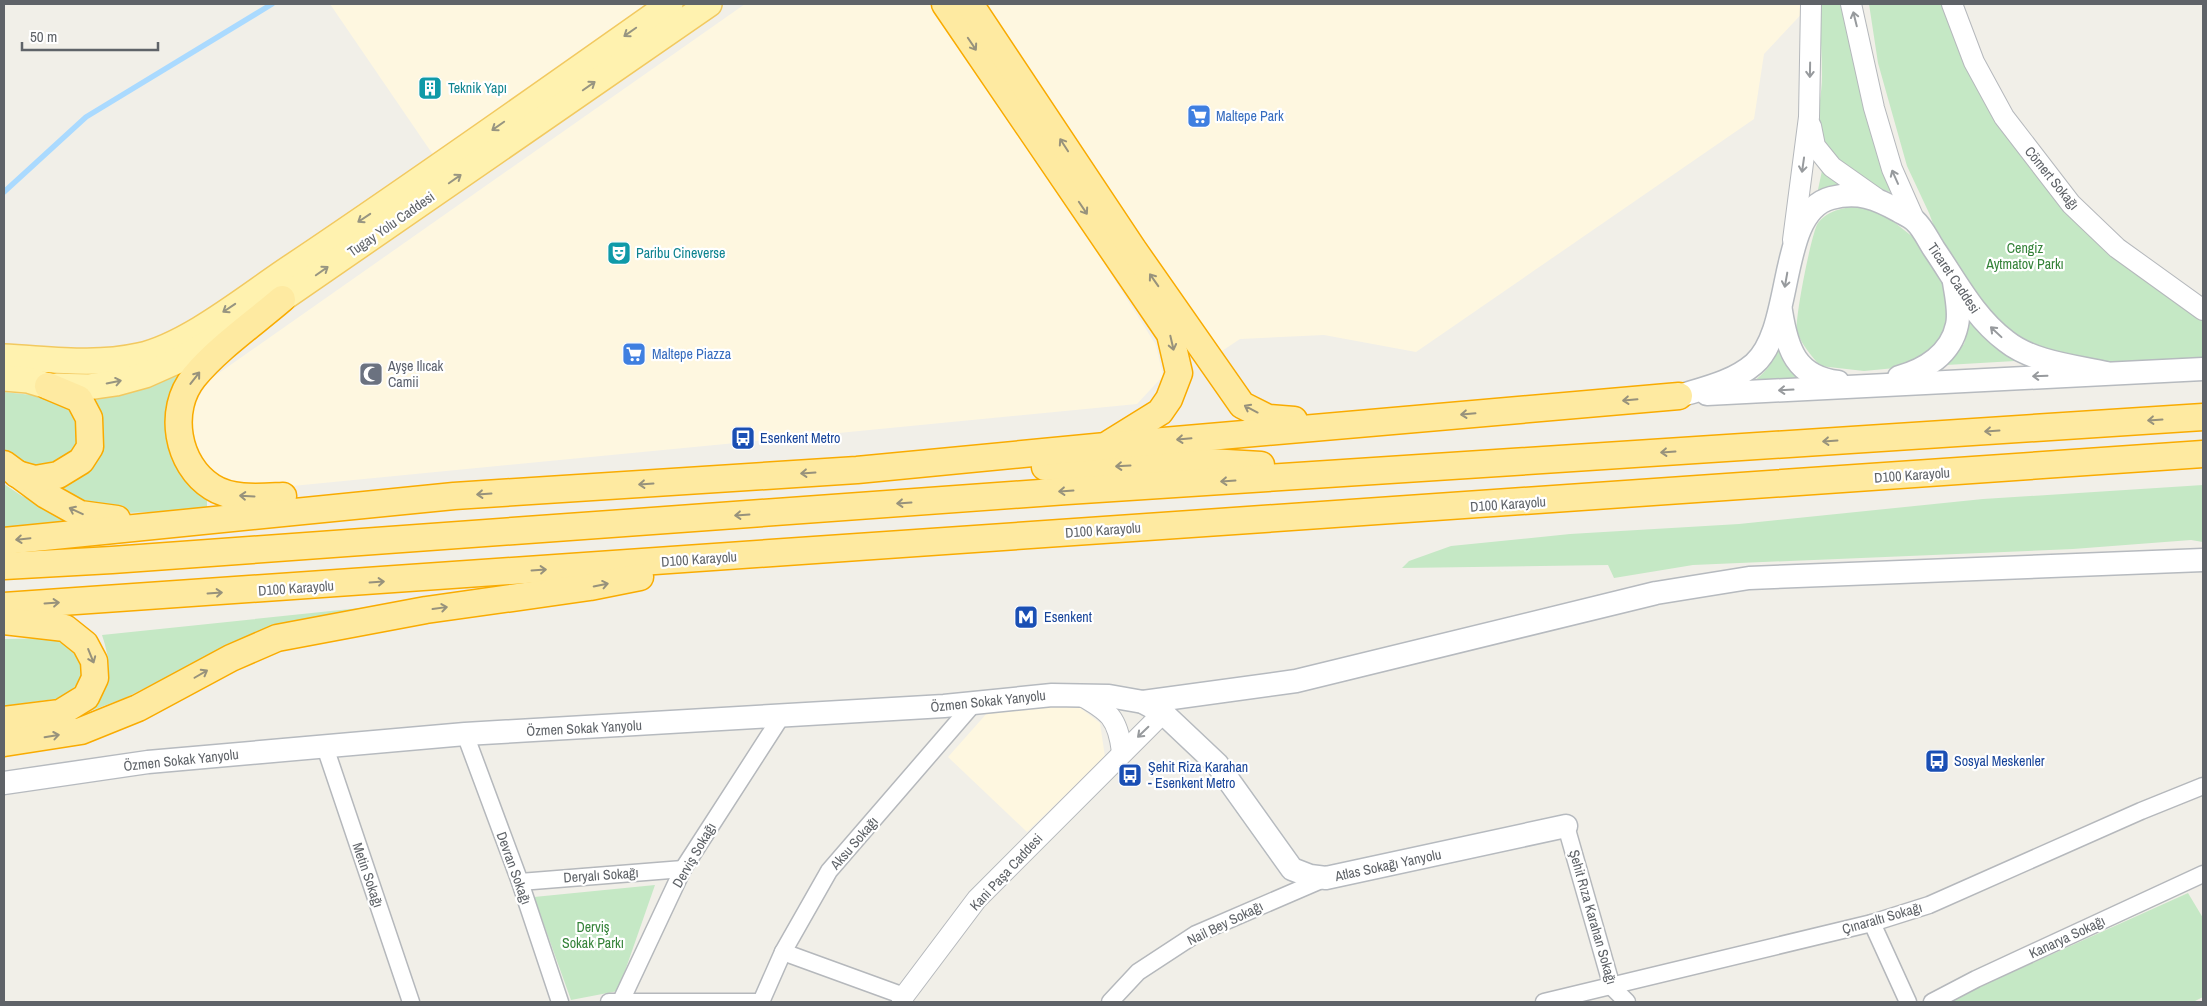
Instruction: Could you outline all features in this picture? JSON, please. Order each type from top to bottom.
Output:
[{"type":"highway","points":[[945,4],[1170,334],[1178,373],[1169,399],[1160,412],[1106,446]]},
{"type":"highway","points":[[970,4],[1138,256],[1242,404],[1268,418],[1350,424]]},
{"type":"highway","points":[[282,299],[193,378],[178,410],[179,440],[192,470],[213,488],[242,497],[454,496]]},
{"type":"highway","points":[[9,468],[35,479],[58,475],[81,462],[90,447],[89,418],[79,399],[48,386]]},
{"type":"highway","points":[[4,541],[246,515],[454,496],[857,470],[1350,424],[1679,396]]},
{"type":"highway","points":[[4,566],[1382,471],[2203,417]]},
{"type":"highway","name":"D100 Karayolu","points":[[4,606],[2203,454]]},
{"type":"highway","points":[[857,470],[1105,466],[1209,462],[1382,471]]},
{"type":"highway","points":[[9,468],[46,495],[80,514],[126,520],[246,515]]},
{"type":"highway","points":[[4,743],[81,731],[138,708],[231,658],[277,638],[426,610],[590,587],[746,555]]},
{"type":"highway","points":[[4,621],[65,628],[85,644],[94,661],[95,678],[86,697],[60,713],[4,720]]},
{"type":"main road","name":"Tugay Yolu Caddesi","points":[[42,358],[95,362],[140,356],[168,346],[205,324],[404,192],[670,4]]},
{"type":"main road","name":"Tugay Yolu Caddesi","points":[[4,378],[28,380],[48,386],[88,386],[116,383],[144,375],[181,359],[282,299],[709,4]]},
{"type":"main road","name":"Ticaret Caddesi","points":[[1679,396],[1724,383],[1755,363],[1766,347],[1781,311],[1792,250],[1807,216],[1816,204],[1829,198],[1842,196],[1876,198],[1915,221],[1976,312],[2007,342],[2020,350],[2046,359],[2106,373]]},
{"type":"main road","points":[[1781,311],[1785,339],[1794,357],[1805,370],[1822,380],[1869,386],[1924,368],[1943,352],[1957,326],[1953,276]]},
{"type":"main road","points":[[4,350],[42,358]]},
{"type":"main road","points":[[4,356],[42,358]]},
{"type":"main road","points":[[1679,396],[2203,368]]},
{"type":"main road","points":[[1143,702],[1296,681],[1656,593],[1749,578],[2203,560]]},
{"type":"main road","name":"Özmen Sokak Yanyolu","points":[[4,783],[148,762],[465,734],[781,717],[1080,695],[1143,702],[1163,713]]},
{"type":"main road","name":"Atlas Sokağı Yanyolu","points":[[1163,713],[1216,764],[1292,869],[1310,876],[1326,878],[1566,826]]},
{"type":"street","name":"Ticaret Caddesi","points":[[1792,250],[1809,117],[1811,4]]},
{"type":"street","name":"Ticaret Caddesi","points":[[1851,4],[1879,125],[1892,169],[1915,221]]},
{"type":"street","name":"Cömert Sokağı","points":[[1952,4],[1974,62],[2004,117],[2071,204],[2117,248],[2203,310]]},
{"type":"street","name":"Ticaret Caddesi","points":[[1809,117],[1815,146],[1832,168],[1876,198]]},
{"type":"street","points":[[1080,695],[1105,709],[1114,719],[1120,732],[1122,752]]},
{"type":"street","name":"Aksu Sokağı","points":[[761,1002],[783,952],[829,871],[975,702]]},
{"type":"street","name":"Kani Paşa Caddesi","points":[[903,999],[977,899],[1163,713]]},
{"type":"street","name":"Derviş Sokağı","points":[[615,1002],[683,870],[781,717]]},
{"type":"street","name":"Devran Sokağı","points":[[465,734],[520,882],[560,1002]]},
{"type":"street","name":"Metin Sokağı","points":[[325,747],[411,1002]]},
{"type":"street","name":"Çınaraltı Sokağı","points":[[1544,1002],[1872,923],[1928,905],[2203,786]]},
{"type":"street","name":"Şehit Rıza Karahan Sokağı","points":[[1566,826],[1612,987],[1627,1002]]},
{"type":"street","name":"Deryalı Sokağı","points":[[520,882],[683,870]]},
{"type":"street","name":"Kanarya Sokağı","points":[[1932,1002],[1976,979],[2203,874]]},
{"type":"street","name":"Nail Bey Sokağı","points":[[1110,1002],[1138,972],[1196,934],[1326,878]]},
{"type":"street","points":[[1872,923],[1908,1002]]},
{"type":"street","points":[[783,952],[903,999]]},
{"type":"street","points":[[615,1002],[757,1002]]},
{"type":"shaded area","points":[[330,4],[659,4],[438,162]]},
{"type":"shaded area","points":[[745,4],[940,4],[1156,345],[1163,376],[1137,404],[251,490],[221,480],[201,464],[186,418],[209,380]]},
{"type":"shaded area","points":[[987,4],[1811,4],[1764,54],[1754,119],[1416,352],[1324,335],[1240,339],[1219,353]]},
{"type":"shaded area","points":[[1075,704],[1100,723],[1105,757],[1027,832],[948,757],[988,712]]},
{"type":"green space","points":[[1819,4],[1842,4],[1871,134],[1893,193],[1869,183],[1847,169],[1830,150],[1824,139],[1819,121],[1822,77]]},
{"type":"green space","name":"Cengiz Aytmatov Parkı","points":[[1869,4],[1950,4],[1956,27],[2061,191],[2203,310],[2203,369],[2106,373],[2008,339],[1953,276],[1929,213],[1907,166],[1878,63]]},
{"type":"green space","points":[[1823,166],[1844,183],[1816,199]]},
{"type":"green space","points":[[1863,206],[1885,215],[1918,241],[1943,280],[1949,311],[1940,348],[1895,368],[1864,371],[1820,366],[1804,345],[1797,331],[1801,295],[1815,229],[1822,218],[1833,212],[1845,208]]},
{"type":"green space","points":[[1970,321],[1999,350],[2015,361],[1946,365],[1964,344]]},
{"type":"green space","points":[[1779,339],[1815,384],[1744,388],[1768,368],[1775,355]]},
{"type":"green space","points":[[187,367],[169,410],[207,496],[207,510],[123,513],[80,504],[44,487],[66,484],[91,396]]},
{"type":"green space","points":[[4,392],[60,398],[77,412],[81,442],[61,466],[34,469],[4,455]]},
{"type":"green space","points":[[4,484],[22,496],[84,522],[4,527]]},
{"type":"green space","points":[[2203,485],[2203,542],[2191,540],[2073,549],[1693,565],[1614,578],[1608,565],[1402,568],[1409,561],[1451,546],[1570,534],[1739,524],[1983,499]]},
{"type":"green space","points":[[379,606],[235,643],[125,698],[90,711],[102,692],[108,675],[108,657],[102,635]]},
{"type":"green space","points":[[62,638],[78,656],[82,680],[62,698],[4,706],[4,639]]},
{"type":"green space","name":"Derviş Sokak Parkı","points":[[655,885],[618,991],[571,1000],[534,897]]},
{"type":"green space","points":[[2188,893],[2203,918],[2203,997],[2193,1002],[1946,1002]]},
{"type":"waterway","points":[[4,192],[86,117],[272,4]]},
{"type":"place","name":"Teknik Yapı","points":[[430,88]]},
{"type":"place","name":"Maltepe Park","points":[[1199,116]]},
{"type":"place","name":"Paribu Cineverse","points":[[619,253]]},
{"type":"place","name":"Maltepe Piazza","points":[[634,354]]},
{"type":"place","name":"Ayşe Ilıcak Camii","points":[[371,374]]},
{"type":"place","name":"Esenkent Metro","points":[[743,438]]},
{"type":"place","name":"Esenkent","points":[[1026,617]]},
{"type":"place","name":"Sosyal Meskenler","points":[[1937,761]]},
{"type":"place","name":"Şehi̇t Riza Karahan - Esenkent Metro","points":[[1130,775]]}]
